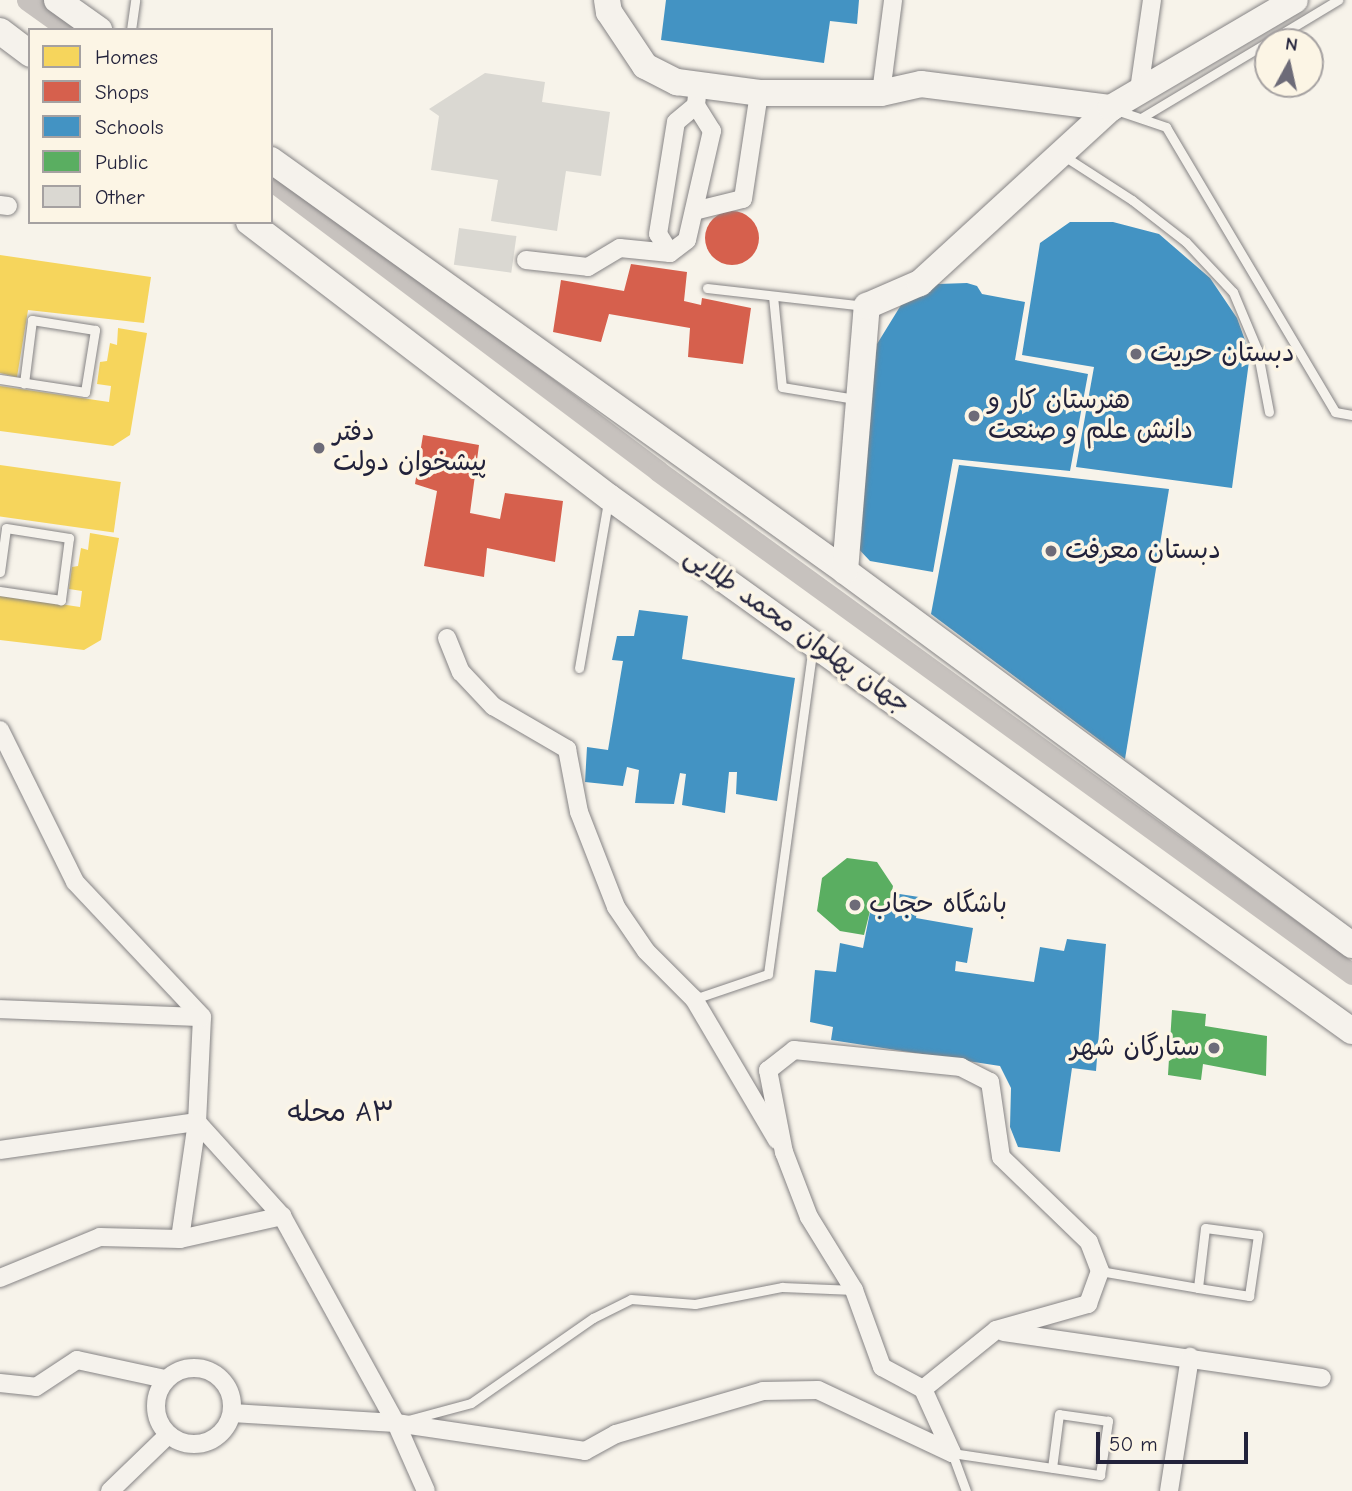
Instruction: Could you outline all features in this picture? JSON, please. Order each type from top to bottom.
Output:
[{"type":"street","points":[[57,0],[96,28]]},
{"type":"street","points":[[526,260],[588,267],[620,248],[670,253],[687,240],[712,131],[697,95],[645,66],[609,12],[607,0]]},
{"type":"street","points":[[881,93],[893,0]]},
{"type":"street","points":[[1139,89],[1152,0]]},
{"type":"street","points":[[845,571],[867,306],[919,283],[1111,108],[1139,89],[1295,0]]},
{"type":"street","points":[[0,31],[28,52]]},
{"type":"street","points":[[697,95],[881,93],[921,85],[1111,108]]},
{"type":"street","points":[[694,211],[743,200],[759,93]]},
{"type":"street","points":[[670,253],[658,234],[676,122],[697,95]]},
{"type":"street","points":[[273,161],[845,571],[1352,946]]},
{"type":"street","name":"جهان پهلوان محمد طلایی","points":[[252,224],[609,497],[814,641],[1352,1031]]},
{"type":"street","points":[[447,638],[461,672],[493,706],[567,749],[579,812],[616,906],[646,951],[694,999],[784,1152],[809,1217],[854,1290],[882,1367],[923,1389],[952,1453]]},
{"type":"street","points":[[0,730],[75,882],[202,1017],[197,1122],[180,1239]]},
{"type":"street","points":[[0,1009],[202,1017]]},
{"type":"street","points":[[784,1152],[768,1070],[794,1049],[961,1067],[990,1082],[1001,1157],[1089,1242],[1100,1271],[1088,1304],[996,1330],[923,1389]]},
{"type":"street","points":[[0,1150],[197,1122]]},
{"type":"street","points":[[197,1122],[282,1216],[396,1423],[426,1491]]},
{"type":"street","points":[[0,1278],[100,1237],[180,1239],[282,1216]]},
{"type":"street","points":[[996,1330],[1322,1378]]},
{"type":"street","points":[[1168,1491],[1190,1357]]},
{"type":"street","points":[[0,1382],[36,1387],[77,1360],[165,1379],[185,1368],[208,1370],[228,1387],[232,1413],[218,1436],[193,1444],[168,1435],[155,1411],[165,1379]]},
{"type":"street","points":[[232,1413],[396,1423],[585,1451],[616,1434],[764,1391],[818,1390],[952,1453]]},
{"type":"street","points":[[110,1491],[168,1435]]},
{"type":"lane","points":[[131,28],[135,0]]},
{"type":"lane","points":[[1291,28],[1338,0]]},
{"type":"lane","points":[[1141,118],[1254,50]]},
{"type":"lane","points":[[1111,108],[1166,127],[1335,412],[1352,415]]},
{"type":"lane","points":[[1061,154],[1132,200],[1186,242],[1233,292],[1257,349],[1269,412]]},
{"type":"lane","points":[[707,288],[867,306]]},
{"type":"lane","points":[[773,296],[782,387],[859,400]]},
{"type":"lane","points":[[0,379],[24,383],[85,392],[95,330],[32,320],[24,383]]},
{"type":"lane","points":[[579,668],[609,497]]},
{"type":"lane","points":[[0,572],[6,528],[69,538],[61,600],[0,591]]},
{"type":"lane","points":[[694,999],[768,974],[814,641]]},
{"type":"lane","points":[[1100,1271],[1198,1288],[1249,1296],[1258,1235],[1205,1228],[1198,1288]]},
{"type":"lane","points":[[396,1423],[471,1403],[593,1318],[631,1298],[695,1304],[782,1287],[854,1290]]},
{"type":"lane","points":[[966,1491],[952,1453],[1052,1468],[1100,1475],[1108,1420],[1059,1414],[1052,1468]]},
{"type":"building: Homes","points":[[0,255],[151,277],[144,323],[28,310],[17,377],[0,373]]},
{"type":"building: Homes","points":[[118,328],[147,333],[130,435],[113,446],[0,431],[0,386],[109,402],[111,386],[97,384],[100,362],[107,361],[110,343],[117,345]]},
{"type":"building: Homes","points":[[0,465],[121,482],[114,532],[0,517]]},
{"type":"building: Homes","points":[[90,533],[119,538],[101,640],[84,650],[0,640],[0,595],[80,607],[82,591],[69,589],[72,567],[78,566],[81,548],[88,550]]},
{"type":"building: Shops","points":[[732,211],[751,219],[759,238],[751,257],[732,265],[713,257],[705,238],[713,219]]},
{"type":"building: Shops","points":[[631,264],[687,272],[684,301],[701,305],[702,298],[751,308],[743,364],[688,357],[690,328],[609,314],[601,342],[553,332],[561,280],[624,291]]},
{"type":"building: Shops","points":[[423,435],[479,445],[470,513],[500,519],[505,493],[563,501],[555,562],[487,548],[484,577],[424,566],[437,491],[415,484]]},
{"type":"building: Schools","points":[[666,0],[859,0],[857,24],[830,21],[824,63],[661,40]]},
{"type":"building: Schools","name":"دبستان حریت","points":[[1070,222],[1113,222],[1159,234],[1210,278],[1237,318],[1250,354],[1232,488],[1076,467],[1094,367],[1022,355],[1040,243]]},
{"type":"building: Schools","name":"هنرستان کار و دانش علم و صنعت","points":[[967,283],[977,286],[982,294],[1025,302],[1015,360],[1088,374],[1070,471],[953,459],[933,572],[870,561],[853,543],[877,344],[901,305],[915,293],[938,284]]},
{"type":"building: Schools","name":"دبستان معرفت","points":[[959,465],[1169,489],[1125,759],[931,614]]},
{"type":"building: Schools","points":[[639,610],[688,616],[682,659],[795,678],[777,801],[736,794],[737,772],[729,772],[725,813],[682,805],[686,774],[680,773],[674,804],[635,803],[639,770],[627,767],[623,786],[585,782],[587,747],[608,750],[623,661],[612,660],[617,636],[634,636]]},
{"type":"building: Schools","points":[[893,893],[919,897],[916,918],[973,928],[967,963],[956,961],[955,971],[1034,982],[1040,947],[1064,951],[1067,939],[1106,944],[1096,1071],[1072,1068],[1060,1152],[1018,1147],[1010,1127],[1011,1088],[1000,1066],[831,1040],[833,1027],[810,1022],[815,970],[836,972],[840,943],[863,948],[870,912],[888,913]]},
{"type":"building: Public","points":[[847,858],[877,862],[893,886],[888,912],[870,911],[864,935],[840,931],[817,911],[822,878]]},
{"type":"building: Public","points":[[1172,1010],[1206,1014],[1205,1026],[1267,1036],[1266,1076],[1203,1064],[1201,1080],[1168,1075]]},
{"type":"building: Other","points":[[485,73],[545,82],[542,102],[610,112],[601,176],[566,171],[557,231],[491,221],[498,180],[431,170],[439,116],[429,109]]},
{"type":"building: Other","points":[[459,228],[516,236],[511,273],[454,265]]},
{"type":"waterway","points":[[27,0],[66,28]]},
{"type":"waterway","points":[[273,182],[658,471],[1352,974]]},
{"type":"place","name":"دبستان حریت","points":[[1136,354]]},
{"type":"place","name":"هنرستان کار و دانش علم و صنعت","points":[[974,416]]},
{"type":"place","name":"دفتر پیشخوان دولت","points":[[319,448]]},
{"type":"place","name":"دبستان معرفت","points":[[1051,551]]},
{"type":"place","name":"باشگاه حجاب","points":[[855,905]]},
{"type":"place","name":"ستارگان شهر","points":[[1214,1048]]},
{"type":"district","name":"محله A۳","points":[[341,1112]]}]
